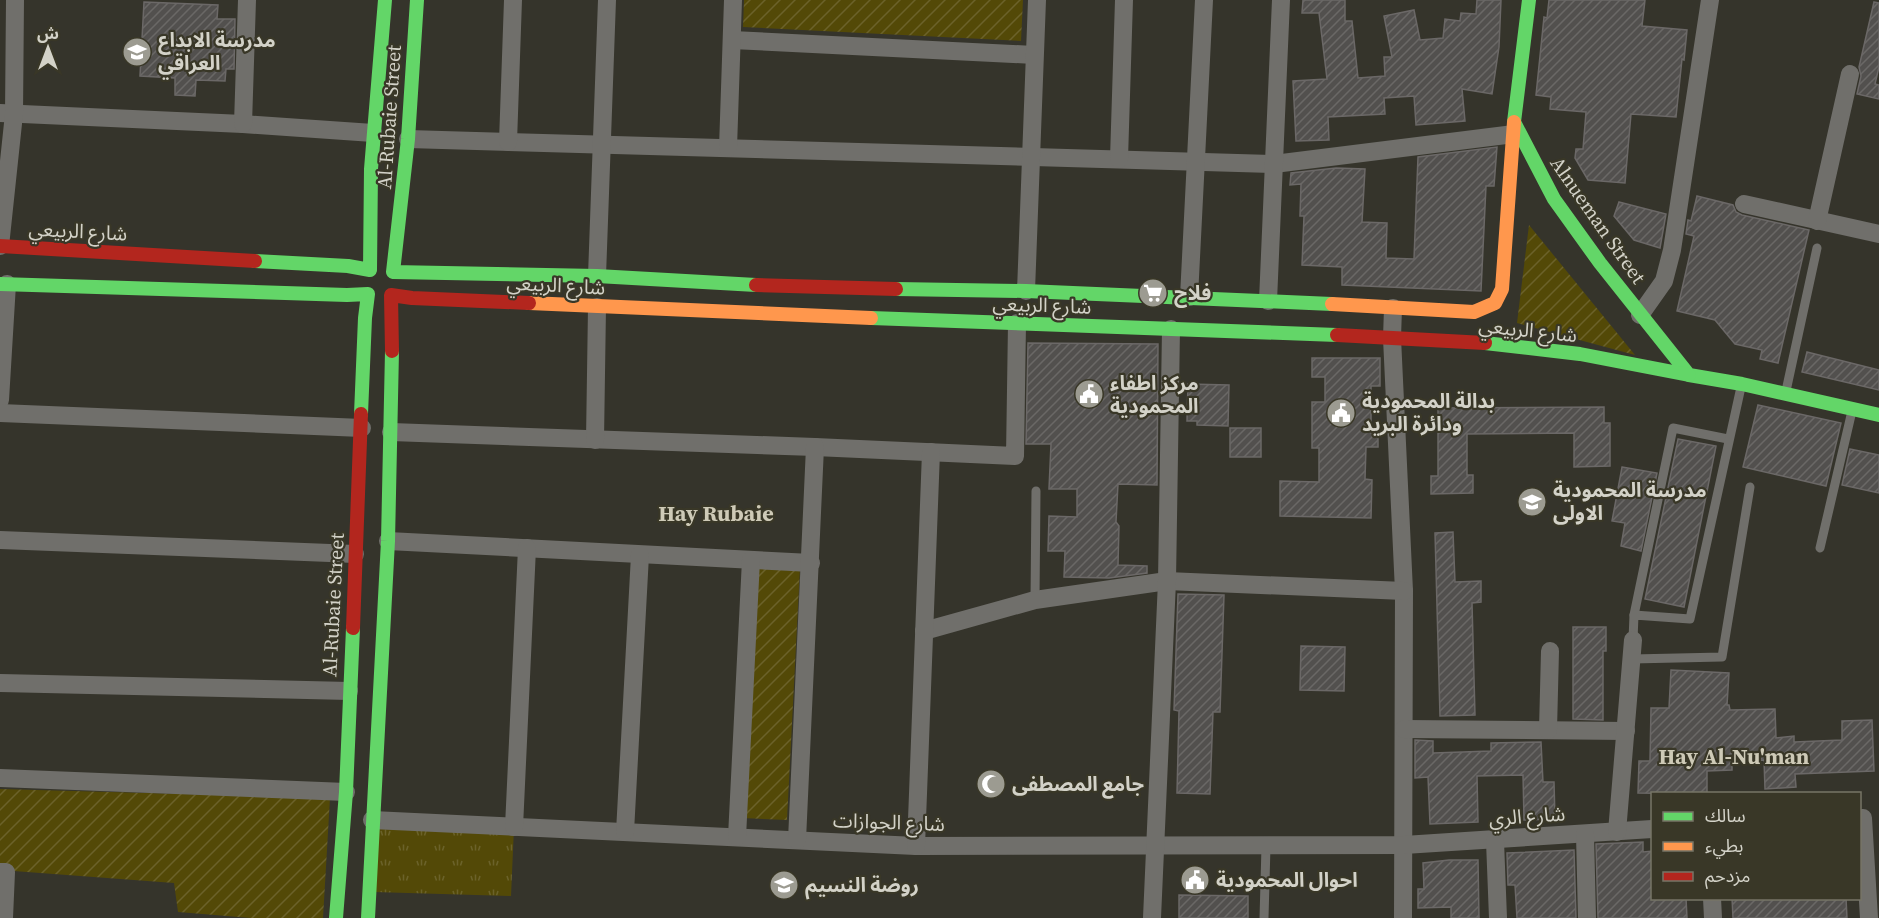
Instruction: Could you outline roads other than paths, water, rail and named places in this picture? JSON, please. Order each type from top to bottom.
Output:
[{"type":"street","points":[[0,246],[15,0]]},
{"type":"street","points":[[243,124],[247,0]]},
{"type":"street","name":"Al-Rubaie Street","points":[[336,918],[346,792],[365,318],[368,294],[364,284],[366,274],[370,270],[368,247],[373,133],[385,0]]},
{"type":"street","name":"Al-Rubaie Street","points":[[368,918],[388,541],[393,320],[391,295],[397,287],[396,276],[393,272],[408,139],[417,0]]},
{"type":"street","points":[[508,142],[513,0]]},
{"type":"street","points":[[597,276],[607,0]]},
{"type":"street","points":[[728,148],[733,0]]},
{"type":"street","points":[[1026,291],[1037,0]]},
{"type":"street","points":[[1119,159],[1124,0]]},
{"type":"street","points":[[1189,297],[1204,0]]},
{"type":"street","points":[[1268,301],[1281,0]]},
{"type":"street","points":[[408,139],[1274,164],[1514,128],[1529,0]]},
{"type":"street","points":[[1640,315],[1664,280],[1672,250],[1710,0]]},
{"type":"street","points":[[732,40],[1034,56]]},
{"type":"street","points":[[1817,220],[1850,74]]},
{"type":"street","points":[[7,114],[243,124],[373,133]]},
{"type":"street","name":"شارع الربيعي","points":[[393,272],[597,276],[788,287],[1026,291],[1189,297],[1474,312],[1491,307],[1499,299],[1502,289],[1514,128]]},
{"type":"street","name":"Alnueman Street","points":[[1514,128],[1554,199],[1640,315],[1689,375]]},
{"type":"street","points":[[1744,204],[1879,234]]},
{"type":"street","name":"شارع الربيعي","points":[[0,246],[348,266],[370,270]]},
{"type":"street","points":[[347,295],[358,289],[362,281],[359,273],[348,266],[360,259],[368,247],[373,257],[381,261],[390,259],[397,248]]},
{"type":"street","points":[[393,320],[399,306],[412,298],[403,292],[400,284],[403,276],[412,271],[406,267],[397,248]]},
{"type":"street","points":[[370,270],[379,266],[393,272]]},
{"type":"street","points":[[0,400],[4,284],[368,294],[377,299],[391,295]]},
{"type":"street","points":[[783,315],[795,311],[800,304],[797,292],[788,287]]},
{"type":"street","points":[[826,317],[816,309],[814,301],[818,293],[828,288]]},
{"type":"street","points":[[347,295],[359,303],[365,318]]},
{"type":"street","name":"شارع الربيعي","points":[[391,295],[412,298],[826,317],[1392,338],[1539,348],[1742,384],[1879,415]]},
{"type":"street","points":[[365,318],[373,307],[381,305],[389,309],[393,320]]},
{"type":"street","points":[[595,440],[597,307]]},
{"type":"street","points":[[1393,308],[1392,338],[1404,591],[1402,918]]},
{"type":"street","points":[[391,432],[1015,456],[1017,323]]},
{"type":"street","points":[[1152,918],[1167,581],[1171,329]]},
{"type":"street","points":[[0,413],[362,428]]},
{"type":"street","points":[[797,840],[815,447]]},
{"type":"street","points":[[916,846],[931,452]]},
{"type":"street","points":[[0,540],[356,554]]},
{"type":"street","points":[[388,541],[811,563]]},
{"type":"street","points":[[514,827],[527,548]]},
{"type":"street","points":[[625,832],[640,555]]},
{"type":"street","points":[[737,837],[751,560]]},
{"type":"street","points":[[924,631],[1035,600],[1167,581],[1404,591]]},
{"type":"street","points":[[1617,832],[1633,640]]},
{"type":"street","points":[[1548,730],[1550,651]]},
{"type":"street","points":[[0,683],[349,691]]},
{"type":"street","points":[[1404,729],[1626,731]]},
{"type":"street","points":[[346,773],[351,783],[359,787],[368,784],[375,774]]},
{"type":"street","points":[[0,778],[346,792]]},
{"type":"street","points":[[345,811],[351,801],[360,798],[368,802],[372,816]]},
{"type":"street","name":"شارع الجوازات","points":[[372,816],[514,827],[916,846],[1404,845]]},
{"type":"street","points":[[1867,818],[1869,918]]},
{"type":"street","name":"شارع الري","points":[[1404,845],[1495,841],[1651,829]]},
{"type":"street","points":[[1585,834],[1587,918]]},
{"type":"street","points":[[1495,841],[1498,918]]},
{"type":"street","points":[[0,872],[6,872],[4,918]]},
{"type":"street","points":[[1712,900],[1713,918]]},
{"type":"lane","points":[[1785,393],[1817,248]]},
{"type":"lane","points":[[1634,615],[1690,620],[1728,439],[1742,384]]},
{"type":"lane","points":[[1820,548],[1853,409]]},
{"type":"lane","points":[[1633,640],[1634,615],[1673,428],[1728,439]]},
{"type":"lane","points":[[1632,659],[1722,657],[1750,487]]},
{"type":"lane","points":[[1035,600],[1036,491]]},
{"type":"lane","points":[[1264,918],[1266,846]]},
{"type":"place","name":"مدرسة الابداع العراقي","points":[[137,52]]},
{"type":"place","name":"فلاح","points":[[1153,293]]},
{"type":"place","name":"مركز اطفاء المحمودية","points":[[1089,394]]},
{"type":"place","name":"بدالة المحمودية ودائرة البريد","points":[[1341,413]]},
{"type":"place","name":"مدرسة المحمودية الاولى","points":[[1532,502]]},
{"type":"place","name":"جامع المصطفى","points":[[991,784]]},
{"type":"place","name":"احوال المحمودية","points":[[1195,880]]},
{"type":"place","name":"روضة النسيم","points":[[784,885]]},
{"type":"district","name":"Hay Rubaie","points":[[716,513]]},
{"type":"district","name":"Hay Al-Nu'man","points":[[1734,756]]}]
